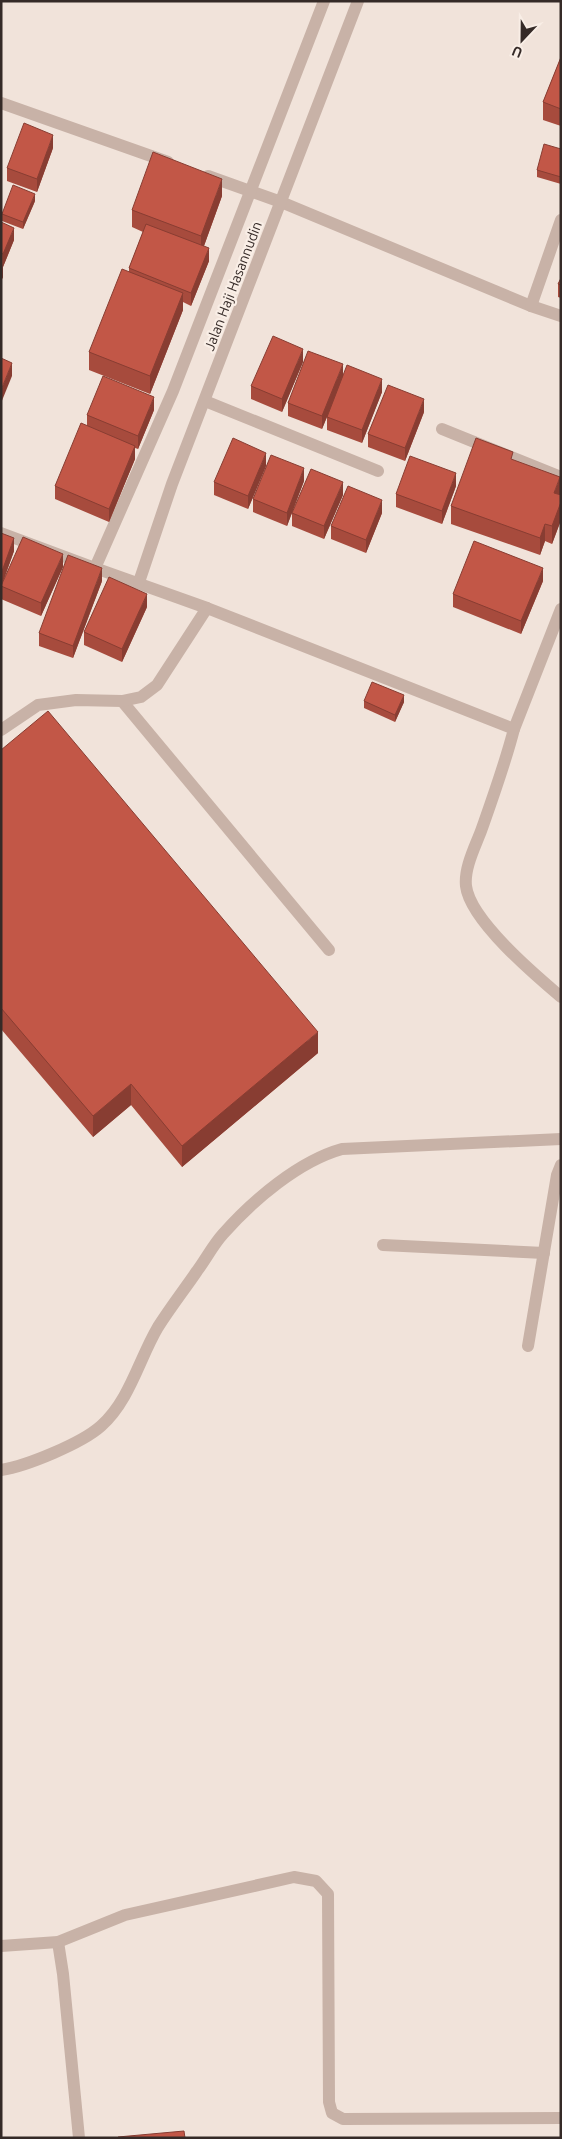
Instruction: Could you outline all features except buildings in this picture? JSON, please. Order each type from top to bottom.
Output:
[{"type":"street","name":"Jalan Haji Hasannudin","points":[[94,568],[173,390],[324,1]]},
{"type":"street","name":"Jalan Haji Hasannudin","points":[[139,582],[172,484],[358,1]]},
{"type":"street","points":[[1,103],[176,165]]},
{"type":"street","points":[[194,171],[281,202],[531,306],[561,316]]},
{"type":"street","points":[[531,306],[561,220]]},
{"type":"street","points":[[205,401],[378,471]]},
{"type":"street","points":[[442,429],[561,477]]},
{"type":"street","points":[[1,533],[94,568],[139,582],[514,729]]},
{"type":"street","points":[[1,730],[38,705],[76,700],[122,701],[141,697],[157,685],[207,608]]},
{"type":"street","points":[[561,609],[514,729],[506,759],[470,862],[466,884],[472,905],[511,953],[561,998]]},
{"type":"street","points":[[122,701],[329,950]]},
{"type":"street","points":[[1,1470],[68,1446],[87,1437],[102,1425],[110,1416],[134,1377],[158,1328],[223,1234],[264,1195],[303,1166],[325,1154],[342,1148],[561,1139]]},
{"type":"street","points":[[528,1346],[561,1165]]},
{"type":"street","points":[[383,1245],[544,1253]]},
{"type":"street","points":[[1,1946],[58,1942],[125,1915],[294,1876],[316,1881],[328,1894],[329,2102],[332,2113],[343,2119],[561,2118]]},
{"type":"street","points":[[58,1942],[63,1974],[79,2138]]}]
